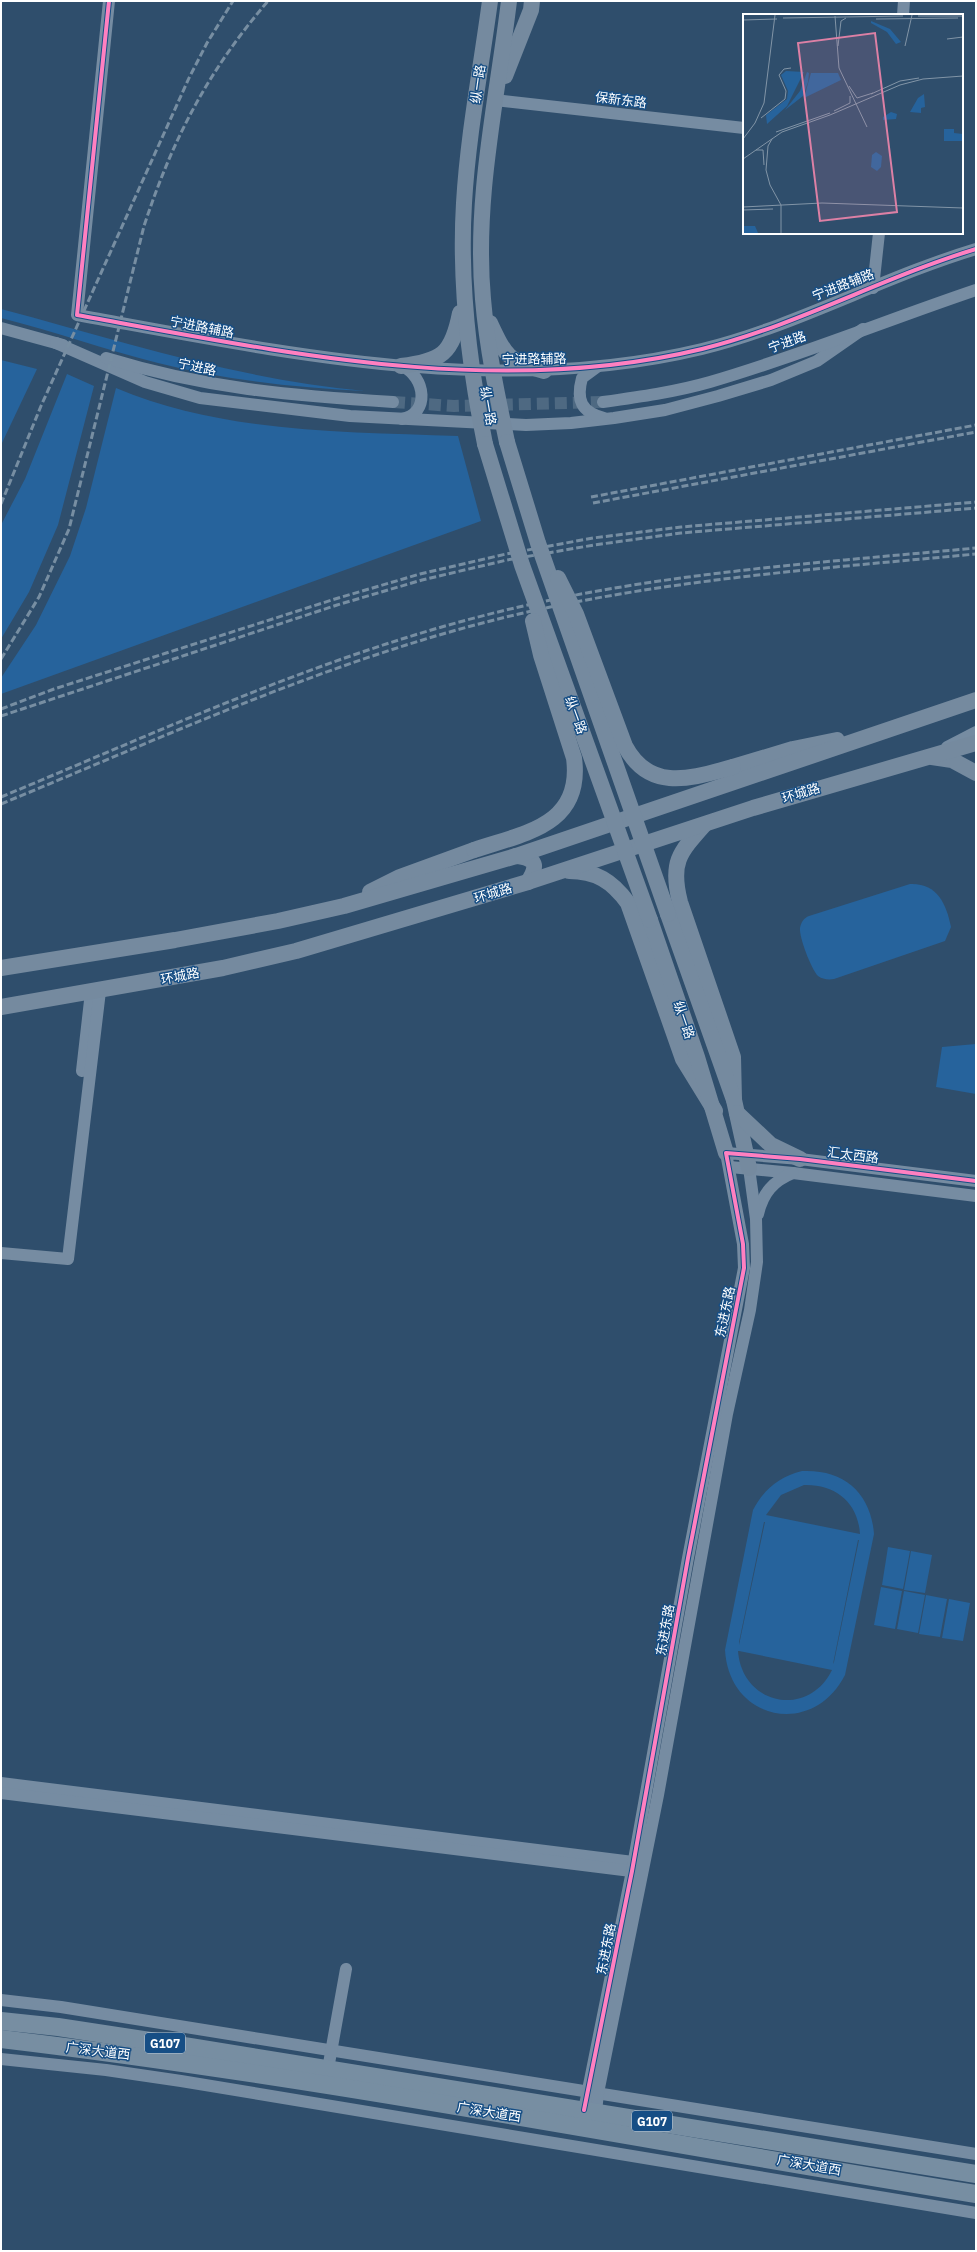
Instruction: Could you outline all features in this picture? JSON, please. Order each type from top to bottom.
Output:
[{"type":"highway","name":"广深大道西","points":[[1,2021],[58,2027],[328,2069],[976,2174]]},
{"type":"highway","name":"广深大道西","points":[[1,2039],[112,2052],[298,2081],[727,2151],[976,2194]]},
{"type":"highway","points":[[941,2188],[976,2200]]},
{"type":"main road","name":"纵一路","points":[[490,1],[466,174],[463,235],[463,300],[471,369],[480,422],[485,444],[522,564],[650,920],[715,1111]]},
{"type":"main road","name":"纵一路","points":[[509,1],[495,100],[483,206],[483,299],[492,370],[503,424],[507,442],[538,543],[736,1107]]},
{"type":"main road","points":[[495,100],[531,10],[532,1]]},
{"type":"main road","points":[[483,299],[489,322],[507,353],[520,365],[544,371]]},
{"type":"main road","points":[[401,366],[431,361],[443,354],[452,344],[457,332],[463,300]]},
{"type":"main road","points":[[538,543],[571,602],[625,746],[636,763],[654,775],[676,779],[688,779],[815,743],[876,734]]},
{"type":"main road","points":[[344,906],[400,877],[552,821],[569,802],[575,781],[574,758],[541,656],[522,564]]},
{"type":"main road","points":[[1,968],[182,939],[278,921],[344,906],[516,856],[976,700]]},
{"type":"main road","name":"环城路","points":[[1,1007],[96,992],[223,968],[296,951],[528,882],[753,808],[930,755],[976,743]]},
{"type":"main road","points":[[930,755],[952,760],[976,773]]},
{"type":"main road","points":[[640,815],[651,842]]},
{"type":"main road","points":[[704,825],[685,844],[677,861],[675,880],[680,902],[733,1057],[736,1107],[771,1145],[796,1166]]},
{"type":"main road","points":[[516,856],[527,857],[532,860],[535,866],[534,873],[528,882]]},
{"type":"main road","points":[[561,870],[587,872],[610,882],[628,903],[684,1059],[715,1111]]},
{"type":"main road","points":[[634,917],[641,904],[650,898],[665,895],[680,902]]},
{"type":"main road","name":"东进东路","points":[[736,1107],[748,1161]]},
{"type":"main road","name":"东进东路","points":[[715,1111],[728,1160]]},
{"type":"street","name":"宁进路辅路","points":[[109,1],[77,315],[270,351],[401,366],[544,371],[600,366],[657,358],[704,348],[752,333],[976,250]]},
{"type":"street","points":[[903,14],[904,1]]},
{"type":"street","name":"保新东路","points":[[495,100],[743,128]]},
{"type":"street","points":[[873,288],[879,234]]},
{"type":"street","name":"宁进路","points":[[603,402],[709,382],[760,366],[976,290]]},
{"type":"street","name":"宁进路","points":[[1,328],[156,372],[222,386],[290,396],[393,402]]},
{"type":"street","points":[[56,343],[145,382],[200,398],[311,412],[396,419],[503,424],[571,423],[666,410],[771,380],[817,361],[863,329]]},
{"type":"street","points":[[396,419],[404,418],[416,410],[422,393],[416,376],[401,366]]},
{"type":"street","points":[[600,366],[582,378],[579,398],[584,408],[594,416],[607,419]]},
{"type":"street","points":[[930,755],[976,732]]},
{"type":"street","points":[[1,1253],[64,1258],[96,992]]},
{"type":"street","name":"汇太西路","points":[[728,1160],[976,1181]]},
{"type":"street","name":"东进东路","points":[[638,1867],[688,1558],[744,1268],[744,1244],[728,1160]]},
{"type":"street","name":"东进东路","points":[[590,2111],[592,2092],[727,1414],[750,1310],[757,1262],[756,1219],[748,1161]]},
{"type":"street","points":[[756,1219],[762,1199],[770,1187],[796,1166]]},
{"type":"street","name":"汇太西路","points":[[796,1166],[976,1196]]},
{"type":"street","points":[[1,1783],[638,1867]]},
{"type":"street","points":[[1,1793],[638,1867]]},
{"type":"street","points":[[328,2069],[346,1969]]},
{"type":"street","points":[[1,1995],[19,2002]]},
{"type":"street","points":[[1,2000],[68,2008],[976,2154]]},
{"type":"street","points":[[1,2059],[106,2070],[976,2213]]},
{"type":"street","points":[[295,2101],[298,2081]]},
{"type":"shaded area","points":[[1,309],[227,369],[318,386],[365,391],[313,388],[235,379],[184,369],[138,358],[1,318]]},
{"type":"shaded area","points":[[1,360],[37,369],[1,445]]},
{"type":"shaded area","points":[[67,374],[94,386],[58,525],[29,592],[1,639],[1,525],[25,479]]},
{"type":"shaded area","points":[[116,388],[157,403],[199,414],[241,422],[328,431],[458,436],[481,521],[1,694],[1,678],[36,625],[70,556],[86,508]]},
{"type":"shaded area","points":[[910,884],[927,887],[939,896],[946,910],[951,927],[945,941],[834,979],[825,979],[818,976],[809,960],[801,938],[800,928],[804,919],[809,916]]},
{"type":"shaded area","points":[[976,1044],[976,1094],[936,1087],[942,1047]]},
{"type":"shaded area","points":[[802,1471],[817,1471],[831,1474],[853,1486],[867,1507],[872,1519],[874,1534],[845,1675],[831,1695],[813,1708],[794,1713],[774,1713],[756,1706],[741,1693],[730,1674],[725,1650],[753,1510],[767,1490],[779,1480]],"holes":[[[804,1485],[826,1488],[835,1492],[850,1504],[855,1513],[860,1534],[766,1515],[781,1495]],[[764,1522],[765,1522],[739,1645]],[[858,1540],[859,1540],[833,1664]],[[738,1651],[832,1670],[821,1685],[808,1695],[793,1700],[778,1699],[763,1694],[751,1684],[742,1669]]]},
{"type":"shaded area","points":[[888,1547],[910,1551],[903,1589],[882,1585]]},
{"type":"shaded area","points":[[911,1551],[932,1555],[925,1593],[904,1590]]},
{"type":"shaded area","points":[[881,1587],[902,1591],[895,1629],[874,1625]]},
{"type":"shaded area","points":[[904,1591],[925,1595],[918,1633],[897,1629]]},
{"type":"shaded area","points":[[926,1595],[947,1599],[940,1637],[919,1634]]},
{"type":"shaded area","points":[[949,1599],[970,1603],[963,1641],[942,1638]]},
{"type":"tunnel","points":[[393,402],[454,406],[603,402]]},
{"type":"railway","points":[[1,504],[41,406],[189,78],[207,43],[233,1]]},
{"type":"railway","points":[[1,659],[39,597],[69,529],[144,226],[167,164],[194,107],[210,80],[227,53],[268,1]]},
{"type":"railway","points":[[591,497],[976,425]]},
{"type":"railway","points":[[593,503],[976,432]]},
{"type":"railway","points":[[1,709],[54,689],[335,599],[420,574],[506,554],[593,538],[681,527],[976,502]]},
{"type":"railway","points":[[1,716],[337,605],[422,580],[507,560],[594,545],[681,533],[976,508]]},
{"type":"railway","points":[[1,797],[186,719],[310,670],[437,628],[502,611],[561,598],[679,578],[976,548]]},
{"type":"railway","points":[[1,804],[186,727],[311,678],[437,636],[502,618],[620,594],[738,577],[976,554]]},
{"type":"cycle path","points":[[109,1],[77,315],[232,343],[389,365],[467,370],[546,370],[624,363],[702,349],[771,328],[907,273],[976,249]]},
{"type":"cycle path","points":[[584,2110],[632,1871],[688,1558],[744,1268],[743,1244],[726,1153],[800,1159],[976,1181]]}]
